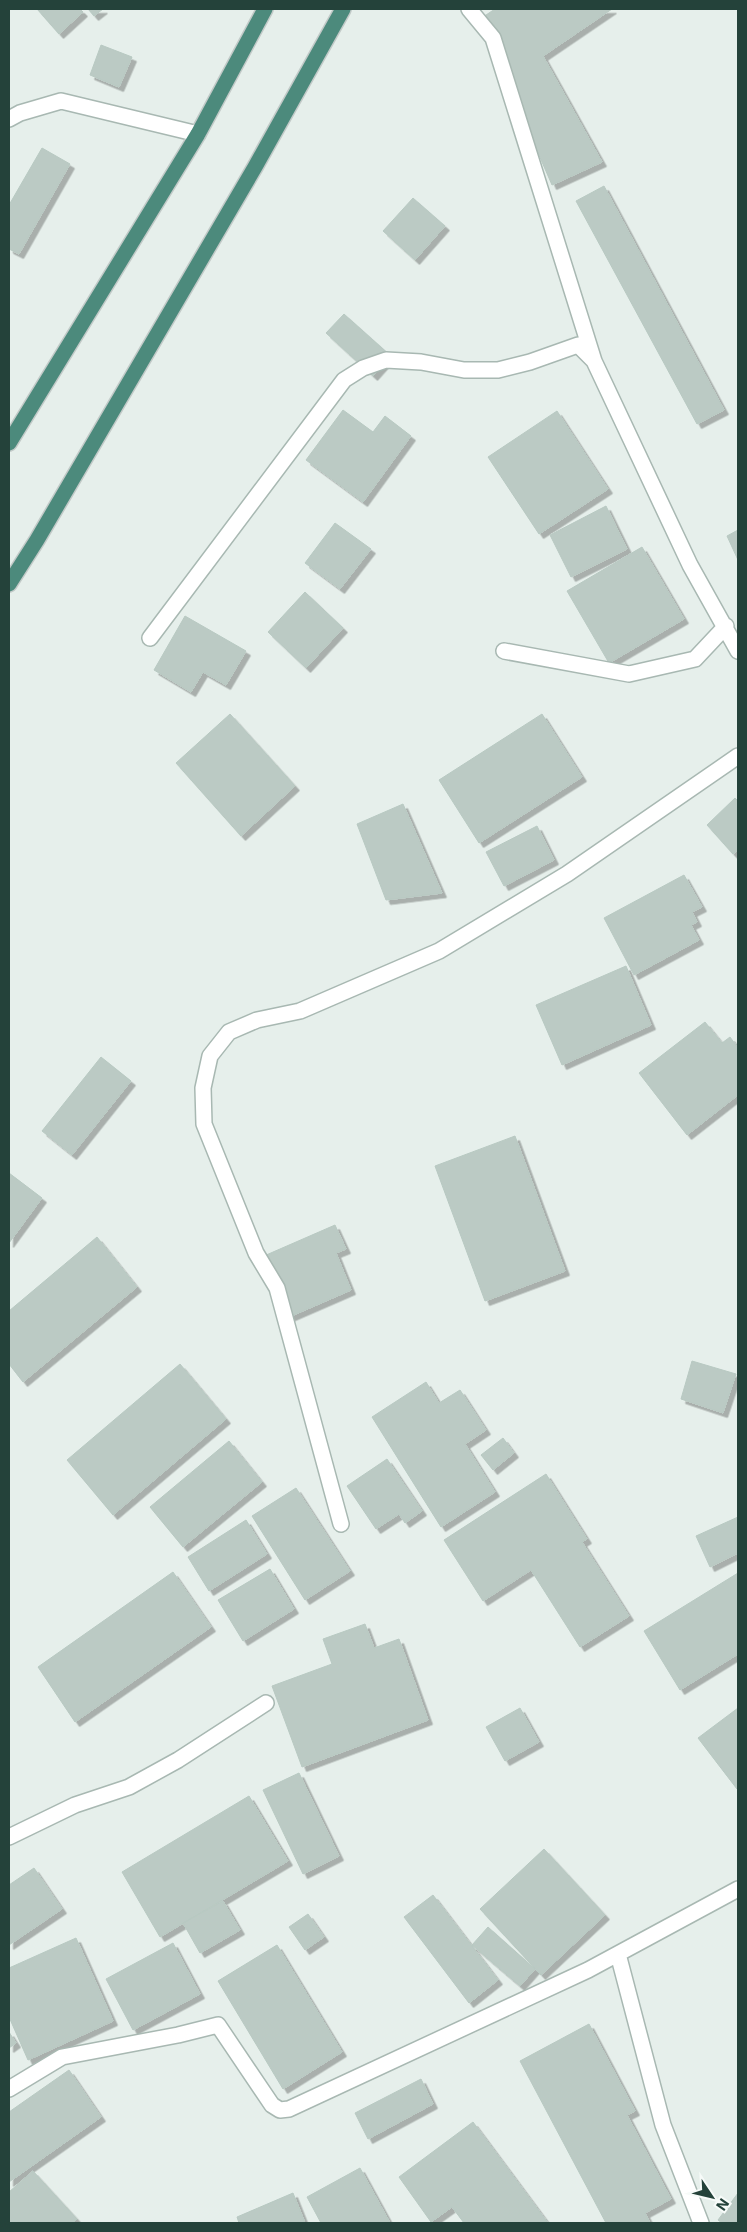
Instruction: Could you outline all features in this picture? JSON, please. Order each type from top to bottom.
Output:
[{"type":"highway","points":[[9,443],[198,134],[265,9]]},
{"type":"highway","points":[[9,584],[38,540],[255,167],[343,9]]},
{"type":"street","points":[[469,9],[493,38],[594,361],[690,565],[726,626],[738,651]]},
{"type":"street","points":[[9,119],[20,113],[61,102],[198,134]]},
{"type":"street","points":[[150,638],[344,380],[363,368],[386,360],[420,362],[464,370],[498,370],[530,362],[578,345],[594,361]]},
{"type":"street","points":[[504,651],[629,674],[695,659],[726,626]]},
{"type":"street","points":[[341,1524],[277,1288],[256,1253],[204,1124],[202,1088],[210,1056],[229,1032],[257,1020],[300,1011],[439,951],[567,874],[738,756]]},
{"type":"street","points":[[9,1837],[75,1805],[129,1787],[178,1760],[266,1702]]},
{"type":"street","points":[[9,2089],[62,2057],[178,2035],[218,2025],[272,2105],[280,2110],[289,2109],[588,1970],[738,1889]]},
{"type":"street","points":[[618,1954],[663,2125],[701,2223]]},
{"type":"building","points":[[37,9],[80,9],[83,12],[59,34]]},
{"type":"building","points":[[88,9],[103,9],[94,16]]},
{"type":"building","points":[[495,9],[612,9],[543,56],[602,162],[552,185],[480,19]]},
{"type":"building","points":[[101,45],[132,57],[119,87],[90,75]]},
{"type":"building","points":[[42,148],[70,164],[19,254],[9,249],[9,205]]},
{"type":"building","points":[[604,186],[724,410],[697,424],[576,201]]},
{"type":"building","points":[[413,198],[445,226],[415,260],[383,231]]},
{"type":"building","points":[[344,314],[391,356],[373,376],[326,333]]},
{"type":"building","points":[[343,410],[373,432],[385,416],[411,436],[363,502],[306,460]]},
{"type":"building","points":[[557,411],[608,489],[539,534],[488,457]]},
{"type":"building","points":[[606,506],[627,549],[571,577],[550,535]]},
{"type":"building","points":[[335,523],[371,549],[340,589],[305,563]]},
{"type":"building","points":[[738,530],[738,560],[727,536]]},
{"type":"building","points":[[642,547],[684,619],[609,663],[567,591]]},
{"type":"building","points":[[305,592],[343,628],[306,668],[268,632]]},
{"type":"building","points":[[185,616],[246,651],[226,685],[203,672],[191,692],[154,670]]},
{"type":"building","points":[[230,714],[295,786],[241,836],[176,763]]},
{"type":"building","points":[[542,714],[582,777],[479,843],[439,780]]},
{"type":"building","points":[[735,798],[738,801],[738,850],[733,854],[707,825]]},
{"type":"building","points":[[403,804],[442,893],[386,900],[357,824]]},
{"type":"building","points":[[537,826],[554,860],[504,886],[486,852]]},
{"type":"building","points":[[684,875],[702,907],[692,912],[697,922],[691,925],[699,940],[634,975],[604,918]]},
{"type":"building","points":[[626,966],[651,1025],[562,1065],[536,1005]]},
{"type":"building","points":[[705,1022],[722,1043],[730,1037],[738,1048],[738,1095],[687,1135],[639,1073]]},
{"type":"building","points":[[101,1057],[131,1081],[72,1155],[42,1131]]},
{"type":"building","points":[[515,1136],[565,1271],[485,1301],[435,1166]]},
{"type":"building","points":[[9,1173],[42,1198],[9,1243]]},
{"type":"building","points":[[335,1225],[346,1249],[336,1253],[351,1290],[282,1320],[257,1259]]},
{"type":"building","points":[[97,1237],[137,1287],[23,1382],[9,1364],[9,1311]]},
{"type":"building","points":[[692,1361],[736,1374],[723,1413],[681,1399]]},
{"type":"building","points":[[180,1364],[226,1419],[113,1515],[67,1460]]},
{"type":"building","points":[[426,1382],[439,1403],[460,1390],[486,1430],[465,1444],[495,1492],[441,1527],[372,1417]]},
{"type":"building","points":[[503,1438],[514,1453],[493,1470],[481,1455]]},
{"type":"building","points":[[229,1441],[262,1482],[183,1547],[150,1507]]},
{"type":"building","points":[[387,1459],[422,1511],[405,1523],[399,1514],[376,1529],[347,1486]]},
{"type":"building","points":[[546,1474],[587,1539],[582,1542],[629,1616],[580,1647],[531,1570],[483,1601],[444,1540]]},
{"type":"building","points":[[296,1488],[350,1571],[305,1600],[252,1516]]},
{"type":"building","points":[[738,1517],[738,1553],[710,1567],[696,1536]]},
{"type":"building","points":[[246,1520],[267,1554],[209,1591],[188,1557]]},
{"type":"building","points":[[270,1569],[294,1609],[243,1641],[218,1600]]},
{"type":"building","points":[[173,1572],[211,1627],[75,1722],[38,1667]]},
{"type":"building","points":[[738,1573],[738,1654],[680,1690],[644,1631]]},
{"type":"building","points":[[365,1624],[374,1648],[399,1639],[428,1720],[302,1767],[272,1686],[332,1664],[323,1639]]},
{"type":"building","points":[[520,1708],[539,1742],[505,1761],[486,1727]]},
{"type":"building","points":[[738,1708],[738,1787],[737,1789],[698,1738]]},
{"type":"building","points":[[299,1773],[339,1856],[303,1874],[263,1790]]},
{"type":"building","points":[[249,1796],[288,1861],[160,1937],[122,1872]]},
{"type":"building","points":[[544,1849],[605,1915],[541,1975],[480,1909]]},
{"type":"building","points":[[34,1868],[62,1909],[9,1945],[9,1885]]},
{"type":"building","points":[[433,1895],[498,1980],[469,2003],[404,1917]]},
{"type":"building","points":[[223,1901],[240,1930],[200,1953],[183,1923]]},
{"type":"building","points":[[308,1914],[324,1937],[305,1950],[289,1927]]},
{"type":"building","points":[[488,1927],[535,1969],[520,1986],[472,1945]]},
{"type":"building","points":[[76,1938],[113,2021],[28,2060],[9,2017],[9,1968]]},
{"type":"building","points":[[173,1943],[200,1994],[133,2030],[106,1979]]},
{"type":"building","points":[[277,1945],[342,2052],[283,2089],[218,1981]]},
{"type":"building","points":[[589,2024],[635,2111],[627,2115],[671,2199],[645,2213],[650,2223],[606,2223],[520,2061]]},
{"type":"building","points":[[9,2032],[16,2043],[9,2048]]},
{"type":"building","points":[[69,2070],[101,2117],[9,2182],[9,2112]]},
{"type":"building","points":[[421,2079],[433,2104],[368,2139],[355,2113]]},
{"type":"building","points":[[473,2122],[548,2223],[464,2223],[452,2207],[431,2222],[399,2177]]},
{"type":"building","points":[[360,2168],[390,2223],[321,2223],[307,2197]]},
{"type":"building","points":[[33,2171],[77,2219],[73,2223],[9,2223],[9,2192]]},
{"type":"building","points":[[293,2193],[305,2223],[239,2223],[237,2217]]},
{"type":"building","points":[[738,2193],[738,2223],[722,2223],[718,2220]]}]
